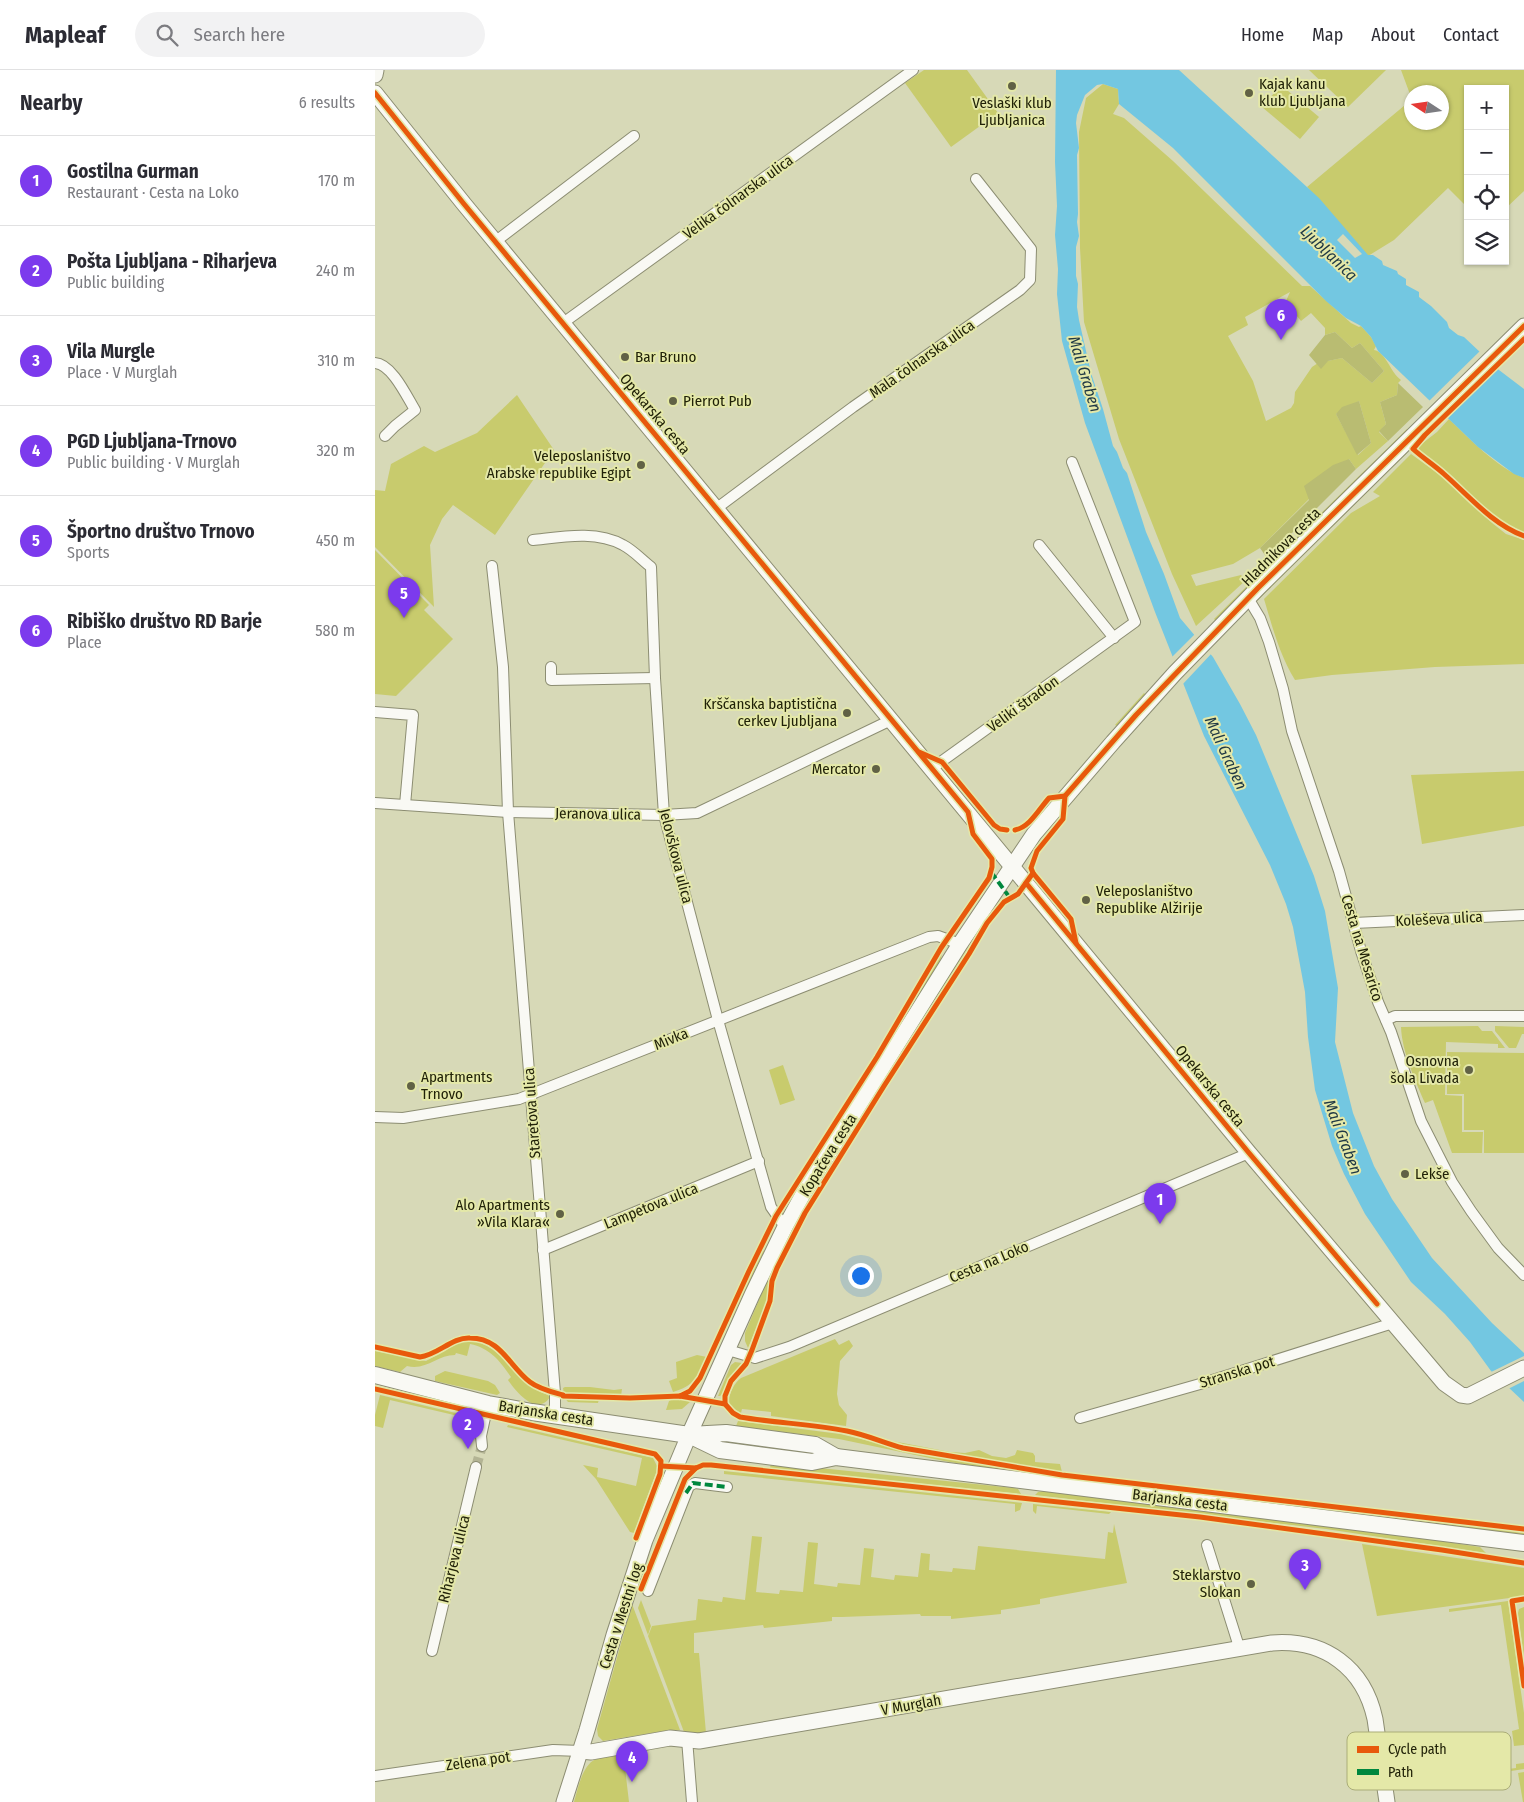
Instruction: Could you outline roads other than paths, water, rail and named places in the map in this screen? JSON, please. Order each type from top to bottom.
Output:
[{"type":"main road","name":"Barjanska cesta","points":[[375,1375],[489,1404],[689,1435],[720,1450],[812,1462],[836,1457],[1524,1543]]},
{"type":"street","points":[[375,75],[376,70]]},
{"type":"street","name":"Velika čolnarska ulica","points":[[563,324],[913,70]]},
{"type":"street","name":"Opekarska cesta","points":[[375,93],[563,324],[1249,1153],[1451,1390],[1468,1396],[1524,1368]]},
{"type":"street","points":[[496,241],[634,136]]},
{"type":"street","name":"Mala čolnarska ulica","points":[[717,508],[853,407],[1020,290],[1030,280],[1031,250],[976,179]]},
{"type":"street","name":"Hladnikova cesta","points":[[1013,866],[1034,834],[1065,796],[1210,637],[1524,326]]},
{"type":"street","points":[[375,363],[381,363],[389,369],[415,410],[385,436]]},
{"type":"street","name":"Veliki štradon","points":[[931,768],[1135,622],[1072,462]]},
{"type":"street","name":"Jelovškova ulica","points":[[533,540],[577,536],[604,538],[623,544],[651,567],[655,678],[664,815],[718,1020],[771,1207],[785,1227]]},
{"type":"street","points":[[1039,545],[1114,638]]},
{"type":"street","name":"Staretova ulica","points":[[491,566],[504,676],[508,812],[555,1415]]},
{"type":"street","name":"Cesta na Mesarico","points":[[1248,598],[1260,618],[1269,642],[1283,689],[1292,730],[1339,871],[1361,951],[1421,1121],[1452,1182],[1498,1248],[1524,1275]]},
{"type":"street","points":[[551,667],[551,680],[655,678]]},
{"type":"street","points":[[375,712],[413,715],[405,805]]},
{"type":"street","name":"Jeranova ulica","points":[[375,803],[508,812],[664,815],[697,813],[891,720]]},
{"type":"street","name":"Kopačeva cesta","points":[[689,1435],[752,1295],[802,1196],[960,944],[1013,866]]},
{"type":"street","name":"Koleševa ulica","points":[[1354,923],[1524,915]]},
{"type":"street","name":"Mivka","points":[[375,1117],[403,1118],[519,1099],[929,937],[935,936],[960,944]]},
{"type":"street","points":[[1386,1020],[1395,1016],[1524,1016]]},
{"type":"street","name":"Cesta na Loko","points":[[728,1350],[755,1358],[789,1347],[1249,1153]]},
{"type":"street","name":"Lampetova ulica","points":[[543,1250],[759,1161]]},
{"type":"street","name":"Stranska pot","points":[[1080,1418],[1200,1384],[1393,1323]]},
{"type":"street","points":[[481,1446],[481,1436],[489,1404]]},
{"type":"street","name":"Cesta v Mestni log","points":[[564,1802],[581,1751],[626,1596],[645,1540],[689,1435]]},
{"type":"street","name":"Riharjeva ulica","points":[[432,1651],[476,1467]]},
{"type":"street","points":[[648,1591],[689,1486],[695,1483],[727,1487]]},
{"type":"street","points":[[1207,1545],[1240,1650]]},
{"type":"street","name":"V Murglah","points":[[581,1751],[591,1752],[670,1738],[699,1741],[1273,1643],[1301,1643],[1329,1653],[1343,1662],[1355,1674],[1373,1706],[1377,1732]]},
{"type":"street","points":[[687,1739],[692,1799]]},
{"type":"street","name":"Zelena pot","points":[[375,1776],[553,1750],[581,1751]]},
{"type":"water","points":[[1056,70],[1179,70],[1319,198],[1368,255],[1373,255],[1382,261],[1383,265],[1397,271],[1398,274],[1406,279],[1406,285],[1419,292],[1419,297],[1447,322],[1449,328],[1464,337],[1499,370],[1524,389],[1524,478],[1514,474],[1478,447],[1378,351],[1371,337],[1361,326],[1346,318],[1326,301],[1173,148],[1119,104],[1118,89],[1103,84],[1097,85],[1085,95],[1076,123],[1079,148],[1077,155],[1077,222],[1079,236],[1076,247],[1077,307],[1091,373],[1113,446],[1127,473],[1146,532],[1180,618],[1213,657],[1240,704],[1256,735],[1314,876],[1325,911],[1338,988],[1335,1042],[1353,1113],[1374,1166],[1392,1199],[1432,1258],[1492,1323],[1524,1353],[1524,1402],[1491,1371],[1470,1342],[1445,1314],[1411,1282],[1365,1214],[1332,1146],[1315,1090],[1308,1037],[1305,992],[1293,927],[1286,904],[1270,865],[1204,736],[1155,612],[1085,423],[1062,341],[1057,294],[1058,269],[1055,235],[1057,206],[1055,162]]},
{"type":"tunnel","points":[[476,1467],[482,1446]]},
{"type":"place","name":"Veslaški klub Ljubljanica","points":[[1012,86]]},
{"type":"place","name":"Kajak kanu klub Ljubljana","points":[[1249,93]]},
{"type":"place","name":"Ribiško društvo RD Barje","points":[[1281,340]]},
{"type":"place","name":"Bar Bruno","points":[[625,357]]},
{"type":"place","name":"Pierrot Pub","points":[[673,401]]},
{"type":"place","name":"Veleposlaništvo Arabske republike Egipt","points":[[641,465]]},
{"type":"place","name":"Športno društvo Trnovo","points":[[404,618]]},
{"type":"place","name":"Krščanska baptistična cerkev Ljubljana","points":[[847,713]]},
{"type":"place","name":"Mercator","points":[[876,769]]},
{"type":"place","name":"Veleposlaništvo Republike Alžirije","points":[[1086,900]]},
{"type":"place","name":"Osnovna šola Livada","points":[[1469,1070]]},
{"type":"place","name":"Apartments Trnovo","points":[[411,1086]]},
{"type":"place","name":"Lekše","points":[[1405,1174]]},
{"type":"place","name":"Alo Apartments »Vila Klara«","points":[[560,1214]]},
{"type":"place","name":"Gostilna Gurman","points":[[1160,1224]]},
{"type":"place","name":"Pošta Ljubljana - Riharjeva","points":[[468,1449]]},
{"type":"place","name":"Steklarstvo Slokan","points":[[1251,1584]]},
{"type":"place","name":"Vila Murgle","points":[[1305,1590]]},
{"type":"place","name":"PGD Ljubljana-Trnovo","points":[[632,1782]]},
{"type":"water label","name":"Ljubljanica","points":[[1329,253]]},
{"type":"water label","name":"Mali Graben","points":[[1085,374]]},
{"type":"water label","name":"Mali Graben","points":[[1226,753]]},
{"type":"water label","name":"Mali Graben","points":[[1343,1137]]}]
